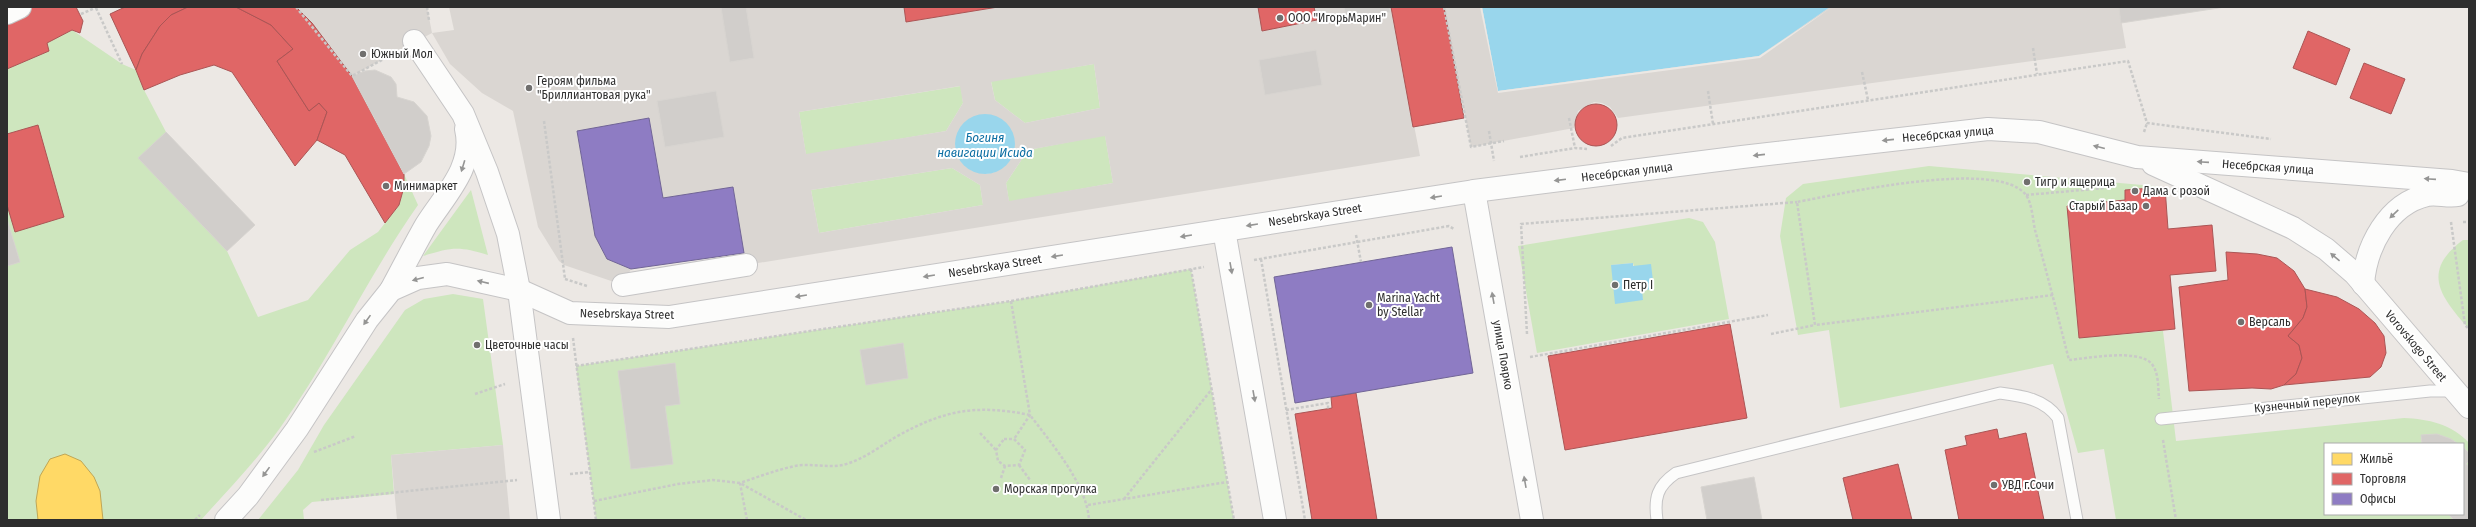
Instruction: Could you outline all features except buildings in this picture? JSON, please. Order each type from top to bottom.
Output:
[{"type":"main road","points":[[7,13],[20,7]]},
{"type":"main road","points":[[406,46],[463,114],[487,172],[508,234],[519,290],[549,520]]},
{"type":"main road","points":[[226,520],[248,496],[289,441],[367,320],[391,290],[427,225],[460,175],[467,153],[468,136],[463,114]]},
{"type":"main road","name":"Несебрская улица","points":[[1474,191],[1742,156],[1988,129],[2039,132],[2137,157],[2452,181],[2469,184]]},
{"type":"main road","name":"Vorovskogo Street","points":[[2137,157],[2292,228],[2326,249],[2363,284],[2469,407]]},
{"type":"main road","name":"Nesebrskaya Street","points":[[391,290],[418,278],[447,274],[519,290],[570,313],[670,317],[1474,191]]},
{"type":"main road","name":"улица Поярко","points":[[1474,191],[1532,520]]},
{"type":"main road","points":[[2363,284],[2364,268],[2373,244],[2384,224],[2398,210],[2413,200],[2429,195],[2452,196],[2469,193]]},
{"type":"main road","points":[[1224,230],[1274,513]]},
{"type":"main road","points":[[623,285],[746,265]]},
{"type":"lane","name":"Кузнечный переулок","points":[[2161,418],[2430,391],[2454,391]]},
{"type":"lane","points":[[1657,520],[1655,505],[1656,492],[1664,481],[1676,473],[2000,393],[2040,402],[2050,407],[2058,418],[2077,520]]},
{"type":"path","points":[[81,14],[96,7],[122,64]]},
{"type":"path","points":[[296,7],[352,76],[406,46]]},
{"type":"path","points":[[427,7],[430,26]]},
{"type":"path","points":[[1444,7],[1471,147],[1504,141]]},
{"type":"path","points":[[2033,48],[2037,74]]},
{"type":"path","points":[[1862,72],[1868,100]]},
{"type":"path","points":[[1708,91],[1713,124]]},
{"type":"path","points":[[1569,118],[1575,148]]},
{"type":"path","points":[[1489,131],[1494,161]]},
{"type":"path","points":[[1528,341],[1521,224],[1533,221],[1797,202],[1892,184],[1959,178],[2009,183],[2026,195],[2069,360],[2135,355],[2151,363],[2158,378],[2166,470],[2176,520]]},
{"type":"path","points":[[1797,202],[1815,324]]},
{"type":"path","points":[[2450,222],[2465,325],[2469,329]]},
{"type":"path","points":[[576,366],[1011,300],[1449,226],[1455,230]]},
{"type":"path","points":[[1260,259],[1305,520]]},
{"type":"path","points":[[1191,269],[1234,520]]},
{"type":"path","points":[[1771,334],[1815,324],[2053,295]]},
{"type":"path","points":[[1011,300],[1030,414],[1067,466],[1088,505],[1089,520]]},
{"type":"path","points":[[1529,357],[1768,315]]},
{"type":"path","points":[[1528,349],[1530,365]]},
{"type":"path","points":[[475,394],[508,383]]},
{"type":"path","points":[[1124,499],[1212,389]]},
{"type":"path","points":[[1286,410],[1328,404],[1328,408]]},
{"type":"path","points":[[740,483],[796,466],[843,465],[868,455],[895,438],[955,411],[980,408],[1030,414]]},
{"type":"path","points":[[1014,439],[1030,414]]},
{"type":"path","points":[[980,433],[996,450],[998,461],[1005,466],[1019,465]]},
{"type":"path","points":[[306,454],[356,436]]},
{"type":"path","points":[[996,450],[1004,439],[1014,439],[1025,450],[1019,465]]},
{"type":"path","points":[[1019,465],[1030,480]]},
{"type":"path","points":[[1001,478],[1005,466]]},
{"type":"path","points":[[321,500],[590,472]]},
{"type":"path","points":[[594,501],[678,484],[713,480],[740,483],[806,520]]},
{"type":"path","points":[[1088,505],[1227,482]]},
{"type":"path","points":[[740,483],[746,520]]},
{"type":"path","points":[[195,520],[205,509]]},
{"type":"green space","points":[[72,30],[122,64],[136,70],[144,90],[166,132],[139,158],[227,251],[258,317],[308,300],[350,250],[378,232],[399,205],[404,187],[404,174],[418,205],[383,260],[299,401],[271,440],[201,520],[7,520],[7,69],[49,51],[47,43]]},
{"type":"green space","points":[[1094,64],[1100,108],[1025,123],[995,100],[991,81]]},
{"type":"green space","points":[[961,86],[963,103],[946,131],[806,155],[799,112]]},
{"type":"green space","points":[[1105,135],[1113,183],[1009,202],[1006,183],[1028,150]]},
{"type":"green space","points":[[1929,166],[2165,187],[2125,190],[2125,200],[2067,206],[2079,338],[2163,331],[2176,441],[2404,418],[2431,421],[2447,427],[2455,431],[2469,443],[2469,520],[2116,520],[2104,449],[2078,453],[2053,364],[1840,408],[1829,330],[1798,335],[1780,236],[1786,198],[1803,184]]},
{"type":"green space","points":[[952,168],[980,185],[983,205],[819,233],[811,190]]},
{"type":"green space","points":[[471,190],[488,255],[470,250],[449,249],[423,256]]},
{"type":"green space","points":[[1689,218],[1703,222],[1715,242],[1729,319],[1537,353],[1518,246]],"holes":[[[1633,263],[1643,300],[1611,265]]]},
{"type":"green space","points":[[2463,240],[2469,240],[2469,329],[2450,306],[2443,295],[2439,284],[2439,274],[2442,263],[2450,252]]},
{"type":"green space","points":[[1191,269],[1234,520],[596,520],[576,366],[1011,301]]},
{"type":"green space","points":[[453,294],[483,299],[503,445],[391,455],[394,494],[312,502],[303,510],[304,520],[258,520],[298,470],[324,425],[405,310],[424,299]]},
{"type":"shaded area","name":"Южный Мол","points":[[296,7],[427,7],[432,33],[352,76]]},
{"type":"shaded area","points":[[449,7],[721,7],[731,62],[754,58],[746,7],[904,7],[906,22],[998,7],[1258,7],[1262,31],[1316,21],[1314,7],[1344,7],[1347,20],[1389,12],[1389,7],[1391,7],[1420,156],[746,265],[733,187],[663,198],[649,118],[577,132],[595,236],[607,259],[631,269],[623,285],[564,265],[559,261],[538,227],[513,111],[482,93],[450,64],[432,33],[454,30]],"holes":[[[1316,50],[1322,85],[1265,94],[1259,60]],[[1094,64],[1100,108],[1025,123],[995,100],[991,82]],[[960,86],[963,103],[946,131],[806,154],[799,112]],[[716,91],[723,137],[665,147],[657,101]],[[1009,127],[1014,142],[1001,168],[995,172],[987,174],[972,171],[955,146],[958,131]],[[1105,136],[1113,183],[1009,201],[1006,183],[1028,150]],[[952,168],[980,185],[983,205],[819,233],[811,190]]]},
{"type":"shaded area","points":[[1444,7],[1482,7],[1498,91],[1759,56],[1830,7],[2119,7],[2126,48],[1618,118],[1610,107],[1602,103],[1594,102],[1578,111],[1574,128],[1471,147]]},
{"type":"shaded area","points":[[503,445],[510,520],[397,520],[391,455]]},
{"type":"water","points":[[1482,7],[1830,7],[1759,56],[1498,91]]},
{"type":"water","name":"Богиня навигации Исида","points":[[985,114],[1001,119],[1006,123],[1010,128],[1015,144],[1010,160],[1006,165],[1001,169],[985,174],[969,169],[964,165],[960,160],[955,144],[960,128],[964,123],[969,119]]},
{"type":"water","points":[[1633,263],[1633,266],[1651,264],[1654,289],[1642,290],[1643,300],[1615,304],[1611,265]]},
{"type":"pier","points":[[1480,7],[1482,7],[1498,91],[1759,56],[1832,7],[1760,58],[1498,93]]},
{"type":"place","name":"ООО \"ИгорьМарин\"","points":[[1280,18]]},
{"type":"place","name":"Южный Мол","points":[[363,54]]},
{"type":"place","name":"Героям фильма \"Бриллиантовая рука\"","points":[[529,88]]},
{"type":"place","name":"Тигр и ящерица","points":[[2027,182]]},
{"type":"place","name":"Минимаркет","points":[[386,186]]},
{"type":"place","name":"Дама с розой","points":[[2135,191]]},
{"type":"place","name":"Старый Базар","points":[[2146,206]]},
{"type":"place","name":"Петр I","points":[[1615,285]]},
{"type":"place","name":"Marina Yacht by Stellar","points":[[1369,305]]},
{"type":"place","name":"Версаль","points":[[2241,322]]},
{"type":"place","name":"Цветочные часы","points":[[477,345]]},
{"type":"place","name":"УВД г.Сочи","points":[[1994,485]]},
{"type":"place","name":"Морская прогулка","points":[[996,489]]}]
